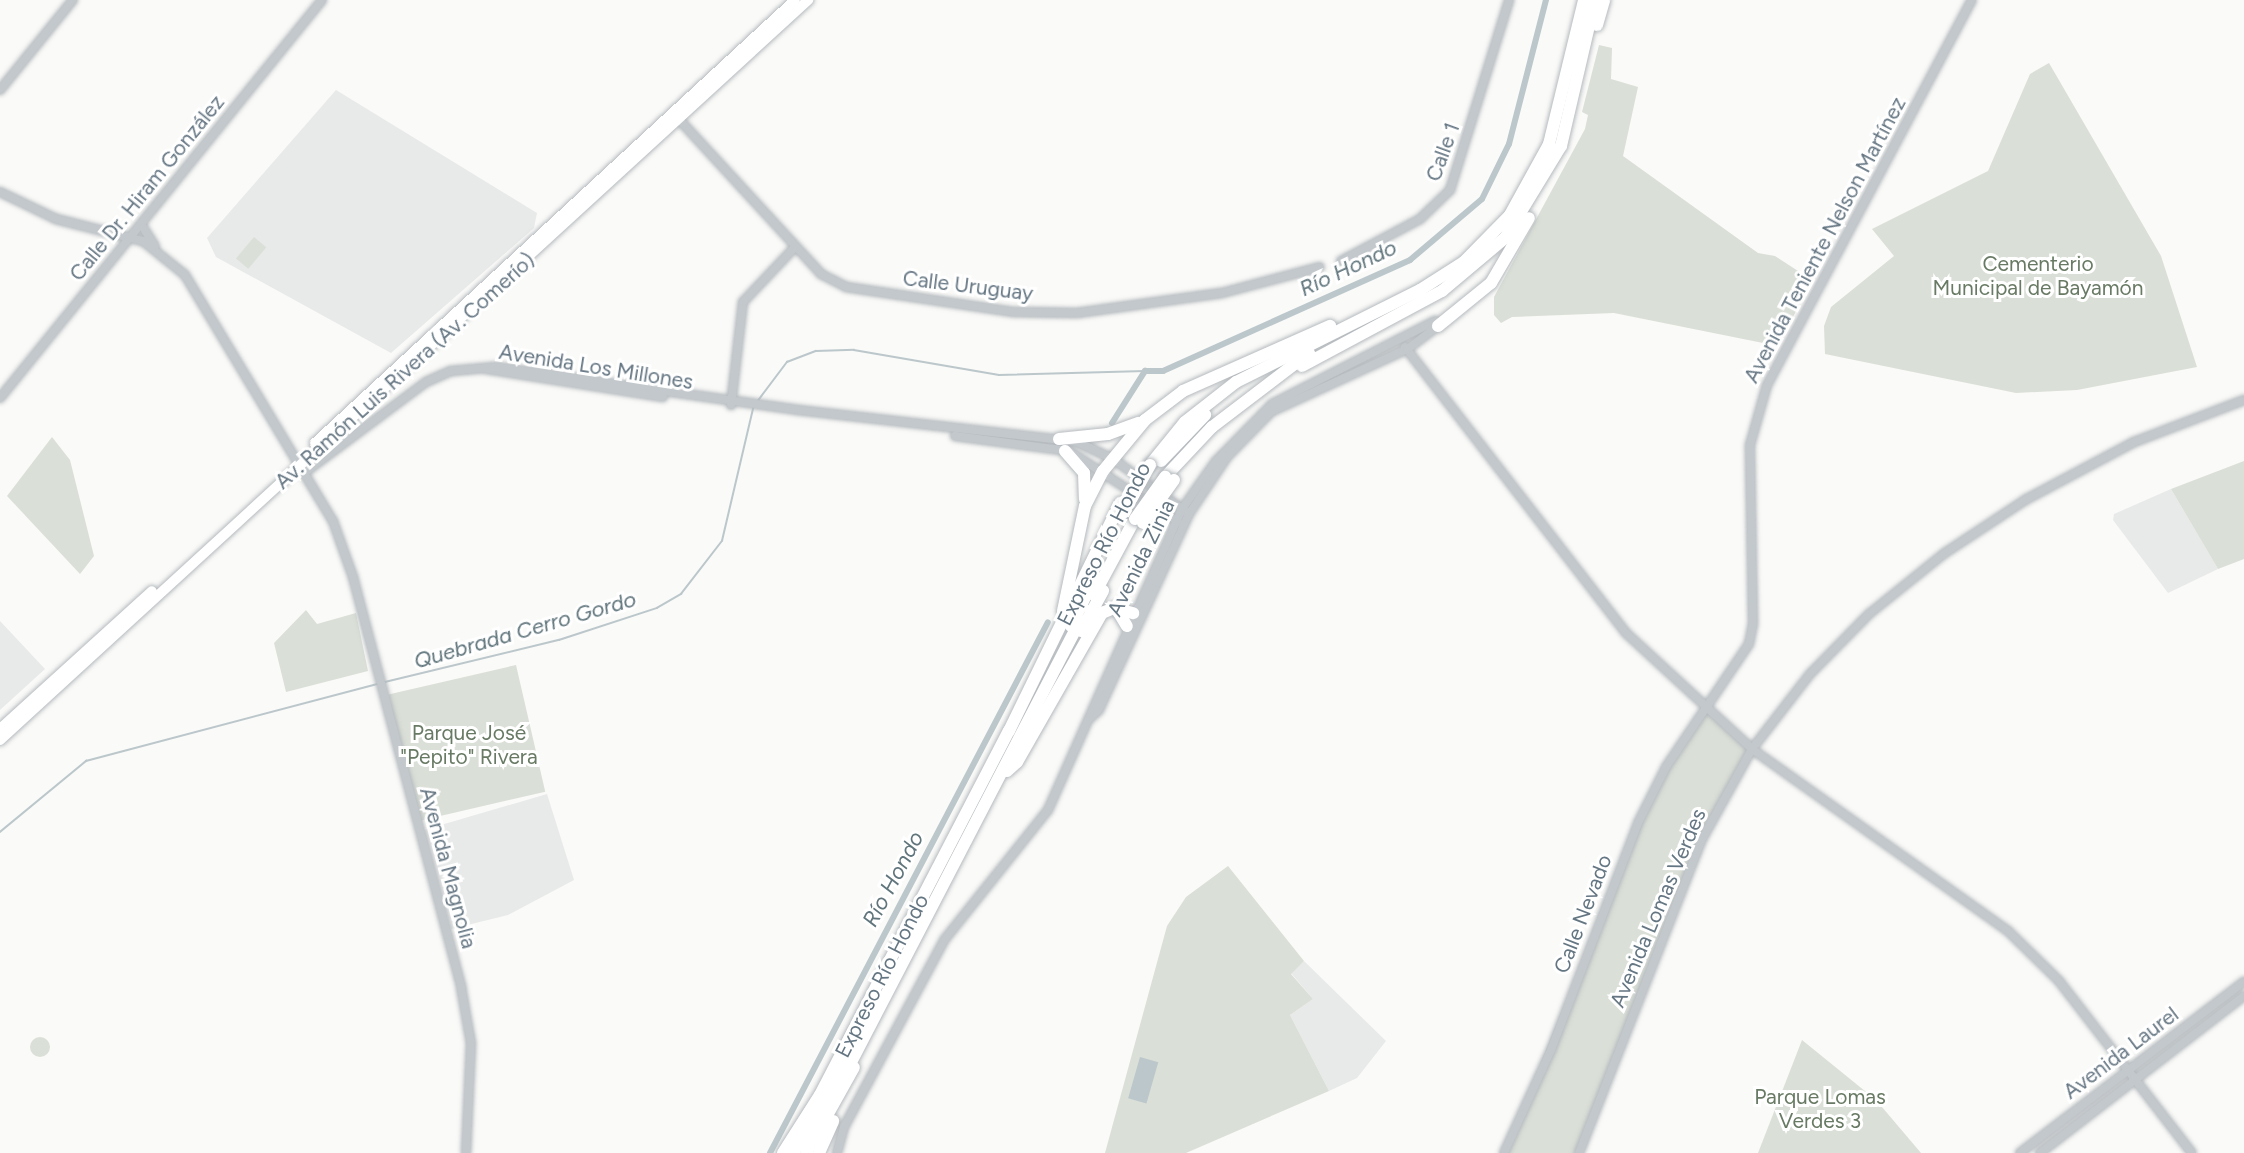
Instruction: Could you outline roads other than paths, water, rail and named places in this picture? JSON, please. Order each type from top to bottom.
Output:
[{"type":"highway","name":"Expreso Río Hondo","points":[[783,1153],[807,1119],[1122,508],[1148,462],[1205,395],[1330,326],[1435,275],[1507,208],[1545,135],[1575,0]]},
{"type":"highway","points":[[1148,462],[1205,404],[1289,355],[1420,290],[1464,262],[1510,215],[1550,144],[1584,0]]},
{"type":"highway","points":[[1148,484],[1215,415],[1245,389],[1452,275],[1513,217],[1554,146],[1590,0]]},
{"type":"highway","name":"Expreso Río Hondo","points":[[806,1153],[844,1086],[1139,521],[1170,479],[1216,434],[1270,388],[1426,301],[1485,258],[1518,222],[1561,146],[1581,72],[1595,0]]},
{"type":"highway","points":[[1581,72],[1605,0]]},
{"type":"highway","points":[[1437,323],[1472,303],[1496,276],[1549,180],[1561,146]]},
{"type":"highway","points":[[1085,506],[1112,458],[1145,420],[1183,391],[1330,326]]},
{"type":"highway","points":[[1148,484],[1209,412],[1289,355]]},
{"type":"highway","points":[[1170,479],[1212,427],[1304,355]]},
{"type":"highway","points":[[1009,731],[1063,611],[1085,506],[1086,477],[1062,445],[1108,434],[1145,420]]},
{"type":"highway","points":[[794,1153],[822,1111],[1083,603],[1122,508]]},
{"type":"highway","points":[[799,1153],[824,1116],[1139,521]]},
{"type":"highway","points":[[1007,771],[1017,762],[1102,613],[1116,608],[1137,615]]},
{"type":"highway","points":[[1116,608],[1127,626]]},
{"type":"highway","points":[[819,1153],[844,1086]]},
{"type":"main road","name":"Av. Ramón Luis Rivera (Av. Comerío)","points":[[0,740],[300,467],[676,116],[795,0]]},
{"type":"main road","name":"Av. Ramón Luis Rivera (Av. Comerío)","points":[[676,116],[808,0]]},
{"type":"main road","name":"Av. Ramón Luis Rivera (Av. Comerío)","points":[[0,729],[300,467]]},
{"type":"street","points":[[0,90],[73,0]]},
{"type":"street","name":"Calle Dr. Hiram González","points":[[0,398],[322,0]]},
{"type":"street","name":"Calle 1","points":[[1341,261],[1420,219],[1450,190],[1509,0]]},
{"type":"street","name":"Avenida Teniente Nelson Martínez","points":[[1638,823],[1703,709],[1740,660],[1753,624],[1750,446],[1767,385],[1972,0]]},
{"type":"street","name":"Calle Uruguay","points":[[676,116],[821,274],[846,287],[1014,312],[1127,309],[1222,293],[1320,267]]},
{"type":"street","points":[[0,192],[56,219],[131,237],[155,247]]},
{"type":"street","points":[[141,224],[155,247]]},
{"type":"street","name":"Avenida Magnolia","points":[[155,247],[185,275],[344,545],[460,987],[471,1043],[466,1153]]},
{"type":"street","points":[[731,404],[743,302],[795,247]]},
{"type":"street","name":"Avenida Zinia","points":[[837,1153],[844,1127],[945,939],[1048,810],[1193,493],[1245,428],[1272,404],[1437,323]]},
{"type":"street","name":"Avenida Zinia","points":[[1185,511],[1227,458],[1272,411],[1407,349],[1437,323]]},
{"type":"street","points":[[1401,342],[1626,633],[1703,709],[1752,749],[2008,931],[2059,981],[2192,1153]]},
{"type":"street","name":"Avenida Los Millones","points":[[300,467],[426,382],[451,371],[486,369],[731,404],[1062,445],[1179,523]]},
{"type":"street","name":"Avenida Lomas Verdes","points":[[1579,1153],[1701,841],[1752,749],[1817,667],[1869,614],[1945,553],[2025,500],[2134,442],[2244,400]]},
{"type":"street","name":"Avenida Los Millones","points":[[731,404],[1062,445],[1112,458],[1185,511]]},
{"type":"street","points":[[1171,501],[1193,493]]},
{"type":"street","points":[[1163,512],[1164,548]]},
{"type":"street","name":"Avenida Zinia","points":[[1089,719],[1127,626],[1137,615],[1164,548],[1179,523]]},
{"type":"street","name":"Calle Nevado","points":[[1504,1153],[1562,1019],[1638,823]]},
{"type":"street","name":"Avenida Laurel","points":[[2020,1153],[2244,982]]},
{"type":"street","name":"Avenida Laurel","points":[[2040,1153],[2244,996]]},
{"type":"waterway","name":"Río Hondo","points":[[1112,423],[1145,371],[1163,371],[1410,260],[1482,199],[1509,144],[1546,0]]},
{"type":"waterway","name":"Quebrada Cerro Gordo","points":[[757,402],[787,362],[816,351],[854,350],[999,375],[1145,371]]},
{"type":"waterway","name":"Quebrada Cerro Gordo","points":[[385,682],[559,640],[657,608],[681,594],[722,541],[753,409]]},
{"type":"waterway","name":"Río Hondo","points":[[770,1153],[1048,622]]},
{"type":"waterway","name":"Quebrada Cerro Gordo","points":[[0,832],[86,761],[377,684]]},
{"type":"park label","name":"Cementerio Municipal de Bayamón","points":[[2038,276]]},
{"type":"park label","name":"Parque José \"Pepito\" Rivera","points":[[469,745]]},
{"type":"park label","name":"Parque Lomas Verdes 3","points":[[1820,1109]]}]
